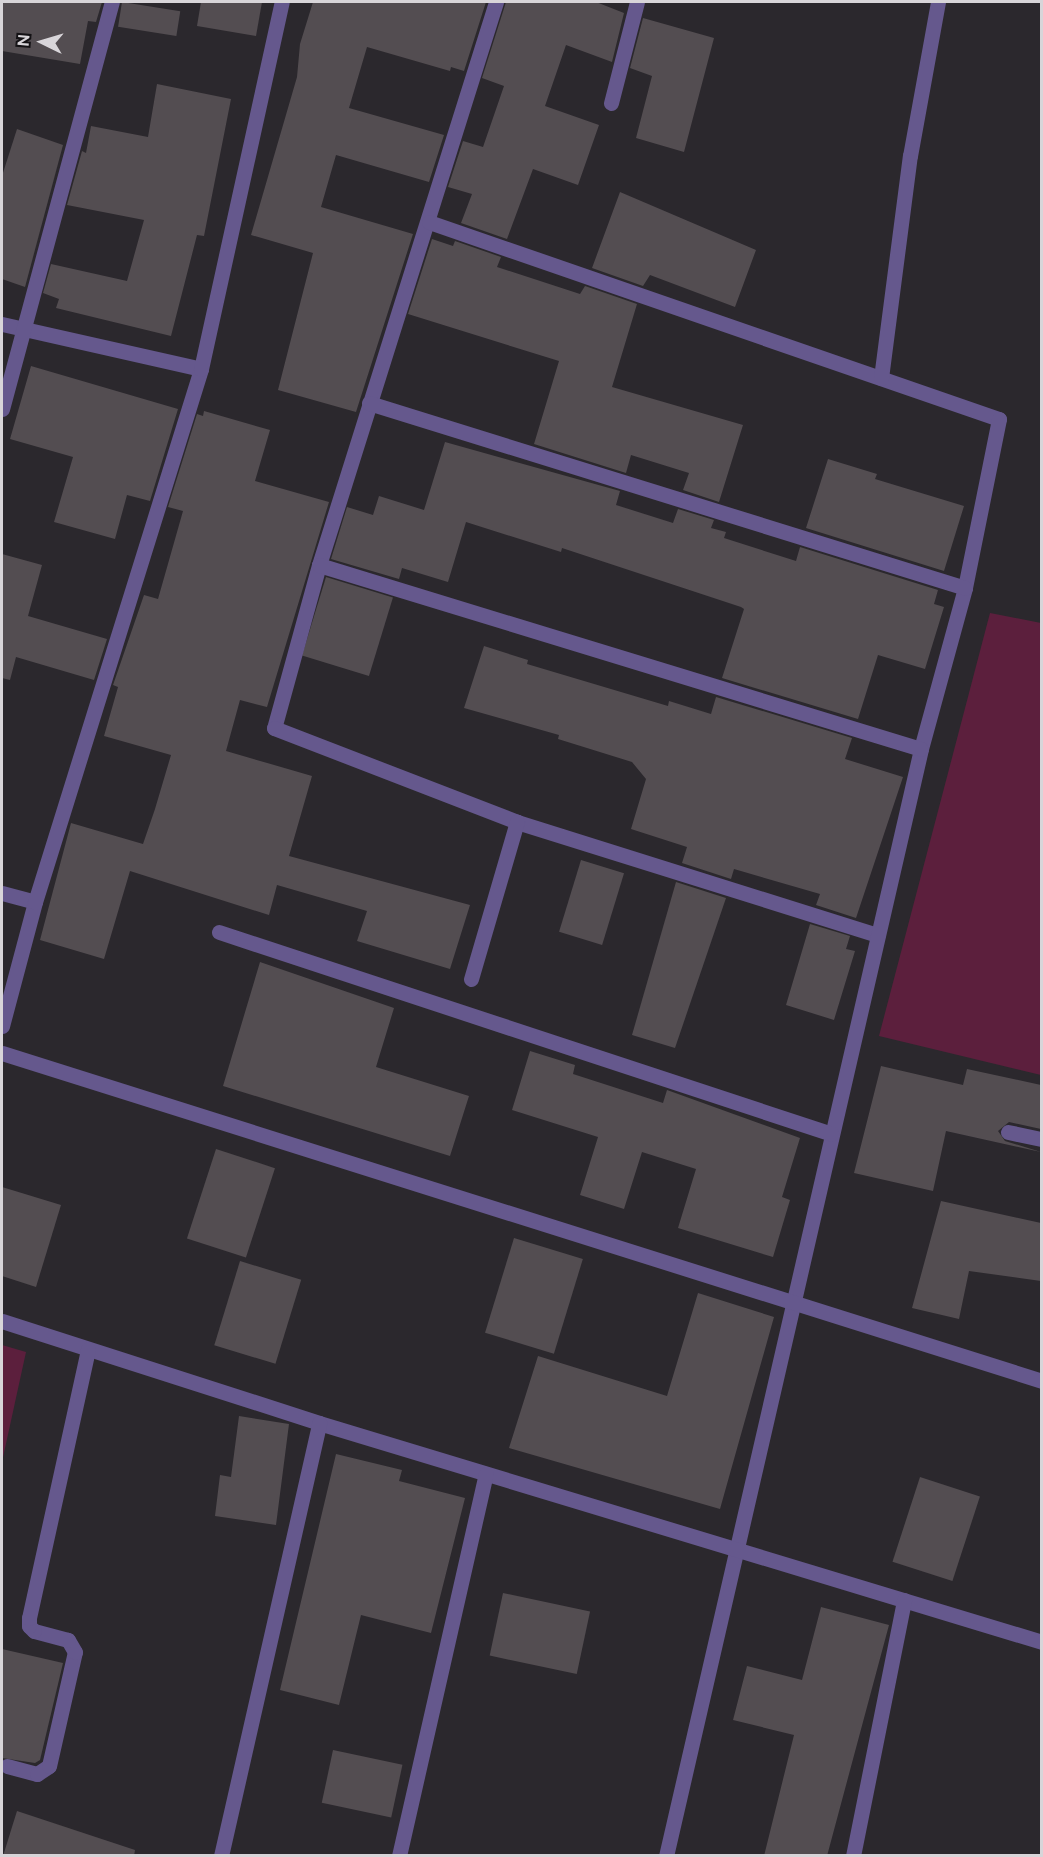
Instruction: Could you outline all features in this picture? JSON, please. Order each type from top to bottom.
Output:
[{"type":"street","points":[[2,409],[26,330],[112,2]]},
{"type":"street","points":[[2,1026],[35,902],[201,369],[282,2]]},
{"type":"street","points":[[496,2],[429,222],[369,403],[319,565],[274,728],[517,822],[878,935]]},
{"type":"street","points":[[611,103],[638,2]]},
{"type":"street","points":[[881,378],[910,156],[938,2]]},
{"type":"street","points":[[429,222],[999,419],[965,588],[921,749],[666,1856]]},
{"type":"street","points":[[2,324],[201,369]]},
{"type":"street","points":[[369,403],[965,588]]},
{"type":"street","points":[[319,565],[921,749]]},
{"type":"street","points":[[471,978],[517,822]]},
{"type":"street","points":[[2,893],[35,902]]},
{"type":"street","points":[[219,932],[832,1134]]},
{"type":"street","points":[[2,1053],[1041,1381]]},
{"type":"street","points":[[1008,1132],[1041,1139]]},
{"type":"street","points":[[2,1321],[319,1423],[1041,1642]]},
{"type":"street","points":[[7,1766],[37,1774],[50,1766],[75,1652],[68,1640],[34,1631],[29,1626],[29,1618],[88,1349]]},
{"type":"street","points":[[221,1856],[319,1423]]},
{"type":"street","points":[[399,1856],[486,1474]]},
{"type":"street","points":[[853,1856],[904,1600]]},
{"type":"shaded area","points":[[990,613],[1041,623],[1041,1075],[879,1036]]},
{"type":"shaded area","points":[[2,1345],[26,1352],[2,1462]]},
{"type":"building","points":[[2,2],[102,2],[96,22],[88,21],[80,64],[2,51]]},
{"type":"building","points":[[122,2],[180,11],[176,36],[118,27]]},
{"type":"building","points":[[201,2],[262,2],[256,36],[197,26]]},
{"type":"building","points":[[313,2],[486,2],[464,71],[451,67],[450,71],[367,47],[349,108],[444,135],[429,182],[336,155],[321,207],[413,234],[356,412],[278,390],[313,253],[251,235],[297,77],[300,44]]},
{"type":"building","points":[[506,2],[596,2],[624,13],[612,62],[566,45],[545,106],[599,125],[578,185],[533,169],[507,239],[461,223],[472,194],[448,187],[463,141],[483,147],[504,86],[482,78]]},
{"type":"building","points":[[643,18],[714,38],[684,152],[636,138],[652,76],[630,68]]},
{"type":"building","points":[[157,84],[231,99],[204,236],[197,235],[171,336],[56,308],[59,299],[43,293],[51,264],[127,281],[144,220],[67,205],[82,151],[86,153],[91,126],[148,137]]},
{"type":"building","points":[[17,129],[63,145],[25,287],[2,279],[2,176]]},
{"type":"building","points":[[620,192],[756,250],[735,307],[650,275],[643,286],[592,268]]},
{"type":"building","points":[[432,239],[453,246],[455,241],[501,257],[497,267],[580,294],[585,286],[637,304],[612,387],[743,425],[719,502],[683,490],[689,473],[631,455],[626,473],[534,444],[559,361],[408,314]]},
{"type":"building","points":[[31,366],[178,409],[150,501],[127,495],[115,539],[54,522],[73,457],[10,439]]},
{"type":"building","points":[[204,411],[270,430],[255,481],[329,502],[267,707],[240,700],[226,751],[312,776],[289,856],[470,905],[450,969],[357,941],[367,911],[277,885],[269,915],[130,871],[104,959],[40,940],[71,823],[143,844],[155,809],[171,755],[104,736],[118,687],[113,685],[144,595],[158,599],[183,511],[168,507],[197,414],[203,416]]},
{"type":"building","points":[[445,442],[620,491],[616,505],[673,523],[678,509],[714,520],[711,528],[726,532],[724,538],[796,561],[800,547],[938,590],[934,604],[944,607],[925,669],[878,655],[858,719],[722,678],[744,609],[741,607],[562,548],[561,552],[466,522],[448,582],[402,568],[399,579],[331,559],[347,507],[373,515],[379,496],[424,510]]},
{"type":"building","points":[[828,459],[877,474],[875,479],[964,506],[944,571],[806,528]]},
{"type":"building","points":[[2,554],[42,565],[28,616],[107,639],[94,680],[16,657],[10,680],[2,678]]},
{"type":"building","points":[[326,577],[393,597],[369,676],[302,655]]},
{"type":"building","points":[[484,646],[528,660],[527,664],[668,706],[669,701],[711,714],[716,697],[852,738],[845,759],[903,777],[856,918],[816,905],[820,894],[734,869],[731,879],[682,863],[687,847],[631,829],[646,779],[632,762],[558,739],[559,735],[464,708]]},
{"type":"building","points":[[581,860],[624,873],[602,945],[559,932]]},
{"type":"building","points":[[676,882],[726,898],[675,1048],[632,1035]]},
{"type":"building","points":[[810,924],[850,936],[846,949],[855,951],[834,1020],[786,1005]]},
{"type":"building","points":[[260,962],[394,1008],[376,1067],[469,1096],[450,1156],[223,1086]]},
{"type":"building","points":[[530,1051],[575,1065],[573,1074],[663,1103],[667,1090],[800,1138],[782,1197],[790,1200],[773,1257],[678,1228],[696,1169],[642,1152],[624,1209],[580,1195],[598,1137],[512,1110]]},
{"type":"building","points":[[881,1066],[963,1085],[967,1069],[1041,1085],[1041,1129],[1009,1122],[998,1131],[1005,1141],[1041,1152],[946,1131],[933,1191],[854,1173]]},
{"type":"building","points":[[216,1149],[275,1168],[246,1258],[187,1238]]},
{"type":"building","points":[[2,1187],[61,1205],[36,1287],[2,1276]]},
{"type":"building","points":[[941,1201],[1041,1223],[1041,1281],[969,1271],[959,1319],[912,1308]]},
{"type":"building","points":[[514,1238],[583,1259],[554,1354],[485,1333]]},
{"type":"building","points":[[240,1261],[301,1280],[275,1364],[214,1345]]},
{"type":"building","points":[[698,1293],[774,1317],[720,1509],[509,1448],[538,1356],[667,1396]]},
{"type":"building","points":[[239,1416],[289,1424],[276,1525],[215,1516],[220,1475],[231,1477]]},
{"type":"building","points":[[336,1454],[402,1470],[399,1481],[465,1498],[431,1633],[361,1615],[339,1705],[280,1690]]},
{"type":"building","points":[[920,1477],[980,1496],[952,1581],[892,1562]]},
{"type":"building","points":[[503,1593],[590,1612],[577,1674],[490,1656]]},
{"type":"building","points":[[821,1607],[889,1625],[827,1856],[764,1856],[794,1735],[733,1720],[747,1666],[802,1680]]},
{"type":"building","points":[[2,1649],[63,1663],[40,1760],[35,1763],[2,1758]]},
{"type":"building","points":[[333,1750],[402,1765],[391,1818],[322,1803]]},
{"type":"building","points":[[17,1811],[135,1850],[134,1856],[3,1856]]}]
